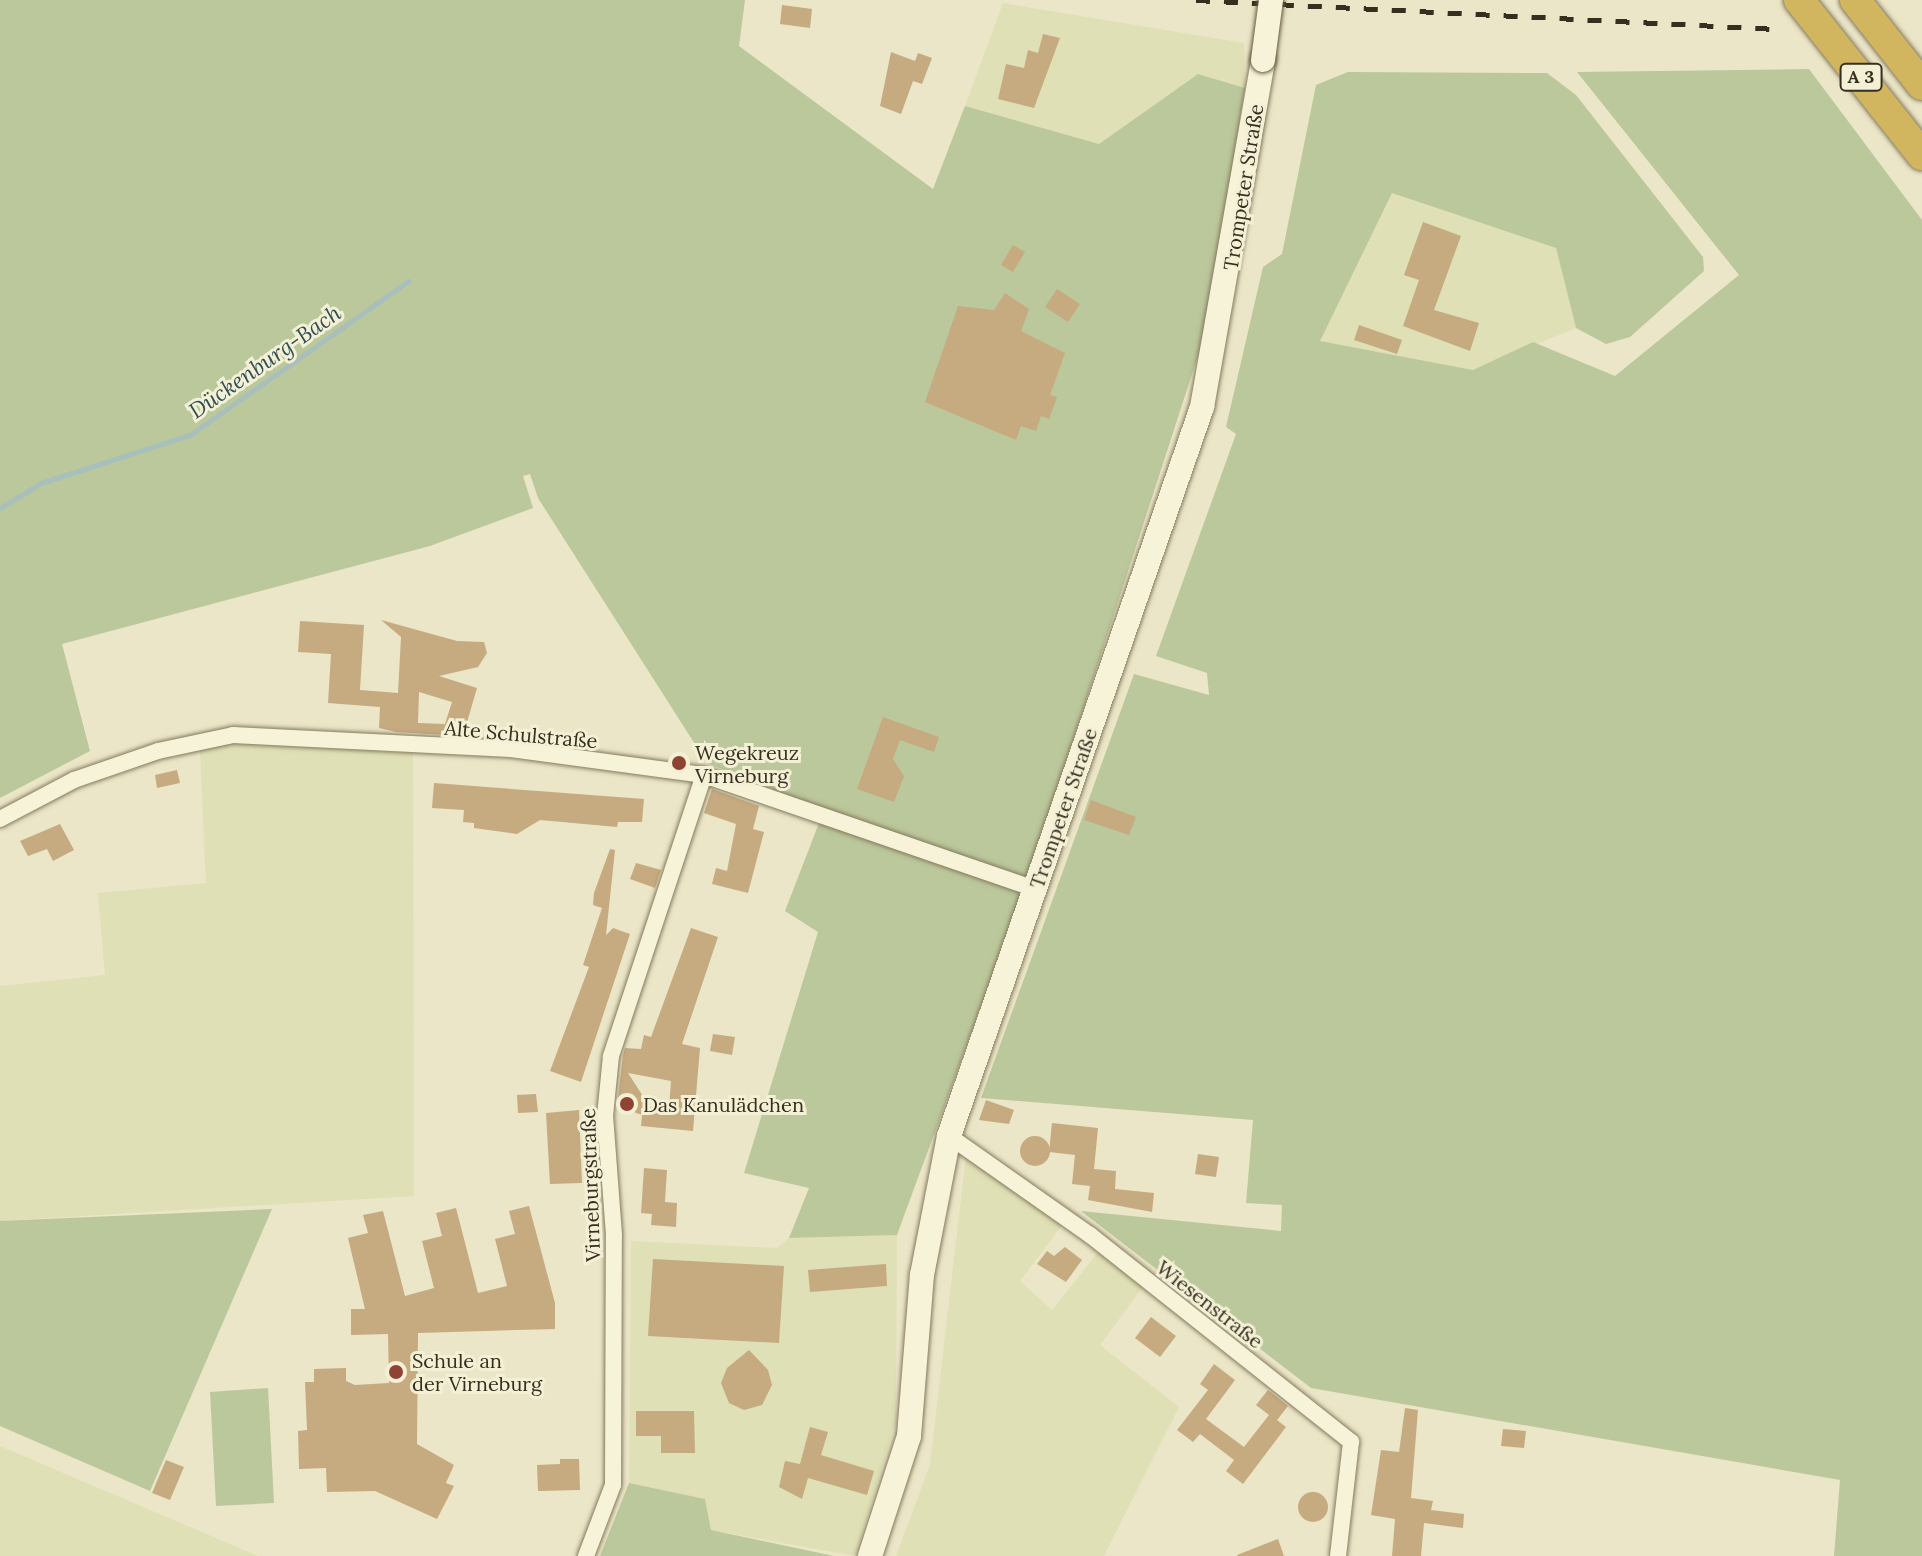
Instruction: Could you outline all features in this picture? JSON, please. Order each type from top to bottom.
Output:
[{"type":"highway","name":"A 3","points":[[1799,0],[1922,155]]},
{"type":"highway","name":"A 3","points":[[1855,0],[1922,85]]},
{"type":"main road","name":"Trompeter Straße","points":[[870,1556],[909,1436],[922,1275],[949,1136],[1202,407],[1218,344],[1271,0]]},
{"type":"street","name":"Alte Schulstraße","points":[[0,819],[74,780],[158,751],[233,735],[511,749],[704,775],[1035,889]]},
{"type":"street","name":"Virneburgstraße","points":[[586,1556],[613,1485],[614,1235],[605,1116],[611,1056],[704,775]]},
{"type":"street","name":"Wiesenstraße","points":[[949,1136],[1090,1235],[1351,1442],[1338,1556]]},
{"type":"green space","points":[[0,0],[745,0],[739,46],[933,189],[965,106],[1099,144],[1198,74],[1245,88],[1207,328],[1030,873],[897,1235],[789,1238],[809,1188],[744,1173],[818,932],[785,911],[824,810],[707,763],[538,498],[530,474],[523,476],[533,508],[430,546],[62,644],[90,751],[0,798]]},
{"type":"green space","points":[[1003,3],[1244,43],[1245,88],[1198,74],[1099,144],[965,106]]},
{"type":"green space","points":[[1809,69],[1922,220],[1922,1556],[1834,1556],[1840,1480],[1311,1388],[1081,1211],[1281,1231],[1282,1205],[1246,1203],[1253,1120],[981,1098],[1134,674],[1209,695],[1207,673],[1156,656],[1236,434],[1226,427],[1263,267],[1282,254],[1316,85],[1348,72],[1547,73],[1576,95],[1703,257],[1704,271],[1630,337],[1606,344],[1576,328],[1556,248],[1392,193],[1320,341],[1473,370],[1533,342],[1615,376],[1739,275],[1577,72]]},
{"type":"green space","points":[[1392,193],[1556,248],[1576,328],[1473,370],[1319,341]]},
{"type":"green space","points":[[238,742],[413,752],[414,1196],[0,1221],[0,986],[105,975],[98,893],[206,883],[200,750]]},
{"type":"green space","points":[[966,1156],[1063,1224],[1020,1281],[1052,1310],[1100,1250],[1145,1284],[1100,1345],[1179,1407],[1104,1556],[896,1556],[930,1465]]},
{"type":"green space","points":[[272,1209],[150,1491],[0,1426],[0,1221]]},
{"type":"green space","points":[[897,1235],[896,1422],[855,1556],[711,1530],[705,1499],[629,1483],[631,1241],[777,1248],[789,1238]]},
{"type":"green space","points":[[268,1388],[274,1503],[216,1506],[210,1392]]},
{"type":"green space","points":[[0,1446],[258,1556],[0,1556]]},
{"type":"green space","points":[[629,1483],[705,1499],[711,1530],[834,1556],[600,1556]]},
{"type":"building","points":[[782,5],[812,9],[810,28],[780,24]]},
{"type":"building","points":[[1043,34],[1060,38],[1034,108],[998,99],[1006,64],[1024,68],[1028,50],[1038,53]]},
{"type":"building","points":[[891,52],[915,61],[918,53],[932,58],[922,84],[913,81],[901,114],[880,106]]},
{"type":"building","points":[[1423,222],[1461,236],[1434,310],[1479,323],[1470,351],[1403,326],[1419,280],[1404,275]]},
{"type":"building","points":[[1013,245],[1025,252],[1013,272],[1001,265]]},
{"type":"building","points":[[1057,289],[1080,304],[1068,322],[1045,307]]},
{"type":"building","points":[[1005,293],[1029,309],[1021,331],[1065,353],[1050,395],[1057,397],[1049,419],[1041,416],[1036,431],[1021,426],[1016,440],[925,402],[958,306],[994,310]]},
{"type":"building","points":[[1359,325],[1402,340],[1397,354],[1354,340]]},
{"type":"building","points":[[381,620],[457,641],[484,642],[487,653],[478,667],[439,676],[477,688],[463,736],[379,728],[380,707],[328,703],[331,654],[298,652],[300,621],[364,625],[360,690],[398,693],[401,637]],"holes":[[[419,692],[452,702],[445,724],[418,723]]]},
{"type":"building","points":[[883,717],[939,737],[934,752],[900,740],[893,759],[904,776],[894,802],[857,789]]},
{"type":"building","points":[[177,770],[180,783],[157,788],[155,775]]},
{"type":"building","points":[[434,783],[644,799],[642,822],[618,822],[617,827],[540,820],[517,834],[474,828],[474,823],[463,822],[464,810],[432,808]]},
{"type":"building","points":[[712,789],[759,806],[753,829],[764,832],[748,893],[712,884],[716,868],[727,871],[736,824],[704,813]]},
{"type":"building","points":[[1091,800],[1136,817],[1129,835],[1084,820]]},
{"type":"building","points":[[60,824],[74,850],[53,861],[47,849],[28,856],[20,841]]},
{"type":"building","points":[[610,849],[615,850],[606,935],[613,928],[630,934],[581,1082],[550,1071],[589,967],[583,965],[602,908],[593,905],[594,893]]},
{"type":"building","points":[[636,863],[661,870],[655,888],[630,879]]},
{"type":"building","points":[[691,928],[718,937],[682,1044],[700,1048],[693,1131],[641,1126],[642,1115],[617,1106],[625,1048],[641,1049],[644,1035],[651,1037]],"holes":[[[628,1073],[671,1081],[669,1108],[650,1107]]]},
{"type":"building","points":[[713,1034],[735,1037],[732,1055],[710,1051]]},
{"type":"building","points":[[536,1094],[538,1112],[518,1113],[517,1095]]},
{"type":"building","points":[[986,1100],[1014,1110],[1009,1124],[979,1120]]},
{"type":"building","points":[[579,1110],[582,1183],[550,1184],[546,1113]]},
{"type":"building","points":[[1052,1123],[1098,1128],[1094,1169],[1116,1171],[1115,1189],[1154,1193],[1152,1212],[1088,1200],[1090,1186],[1072,1184],[1075,1155],[1049,1152]]},
{"type":"building","points":[[1035,1136],[1045,1141],[1050,1151],[1045,1161],[1035,1166],[1025,1161],[1020,1151],[1025,1141]]},
{"type":"building","points":[[1198,1154],[1219,1157],[1216,1177],[1195,1174]]},
{"type":"building","points":[[644,1168],[667,1170],[665,1202],[677,1203],[676,1227],[651,1225],[652,1214],[641,1213]]},
{"type":"building","points":[[529,1206],[555,1303],[555,1329],[418,1333],[417,1444],[454,1465],[446,1483],[454,1486],[437,1519],[375,1491],[327,1492],[326,1468],[299,1469],[298,1431],[307,1430],[305,1382],[314,1382],[314,1369],[346,1368],[346,1381],[355,1385],[389,1383],[388,1334],[351,1335],[351,1309],[365,1309],[348,1238],[368,1233],[363,1215],[383,1211],[405,1296],[434,1288],[422,1241],[442,1236],[436,1213],[456,1208],[478,1293],[507,1286],[495,1239],[515,1234],[509,1211]]},
{"type":"building","points":[[1065,1247],[1082,1260],[1066,1282],[1037,1264],[1047,1251],[1054,1256]]},
{"type":"building","points":[[653,1259],[784,1266],[779,1343],[648,1336]]},
{"type":"building","points":[[886,1264],[887,1286],[810,1292],[808,1270]]},
{"type":"building","points":[[1151,1317],[1176,1336],[1160,1357],[1135,1338]]},
{"type":"building","points":[[749,1350],[768,1370],[772,1385],[762,1405],[744,1410],[729,1403],[721,1383],[727,1368]]},
{"type":"building","points":[[1214,1364],[1235,1380],[1206,1419],[1244,1447],[1269,1415],[1256,1405],[1268,1390],[1288,1406],[1277,1420],[1286,1427],[1243,1484],[1226,1471],[1234,1460],[1200,1434],[1193,1442],[1177,1430],[1208,1390],[1200,1384]]},
{"type":"building","points":[[1405,1408],[1418,1410],[1411,1498],[1433,1501],[1431,1510],[1464,1514],[1463,1528],[1424,1523],[1421,1556],[1392,1556],[1395,1519],[1371,1515],[1381,1450],[1399,1452]]},
{"type":"building","points":[[636,1411],[694,1411],[695,1453],[661,1453],[661,1436],[636,1436]]},
{"type":"building","points":[[810,1427],[828,1432],[821,1455],[874,1471],[867,1495],[808,1478],[802,1499],[779,1487],[785,1461],[800,1464]]},
{"type":"building","points":[[1503,1429],[1526,1431],[1524,1448],[1501,1446]]},
{"type":"building","points":[[560,1459],[579,1459],[580,1490],[538,1491],[537,1465],[560,1464]]},
{"type":"building","points":[[166,1460],[184,1467],[170,1500],[152,1493]]},
{"type":"building","points":[[1313,1492],[1319,1493],[1327,1501],[1327,1513],[1319,1521],[1313,1522],[1307,1521],[1299,1513],[1298,1507],[1299,1501],[1307,1493]]},
{"type":"building","points":[[1278,1539],[1284,1556],[1237,1555]]},
{"type":"waterway","name":"Dückenburg-Bach","points":[[0,508],[41,483],[190,435],[408,281]]},
{"type":"railway","points":[[1196,0],[1776,29]]},
{"type":"place","name":"Wegekreuz Virneburg","points":[[679,763]]},
{"type":"place","name":"Das Kanulädchen","points":[[627,1104]]},
{"type":"place","name":"Schule an der Virneburg","points":[[396,1372]]}]
